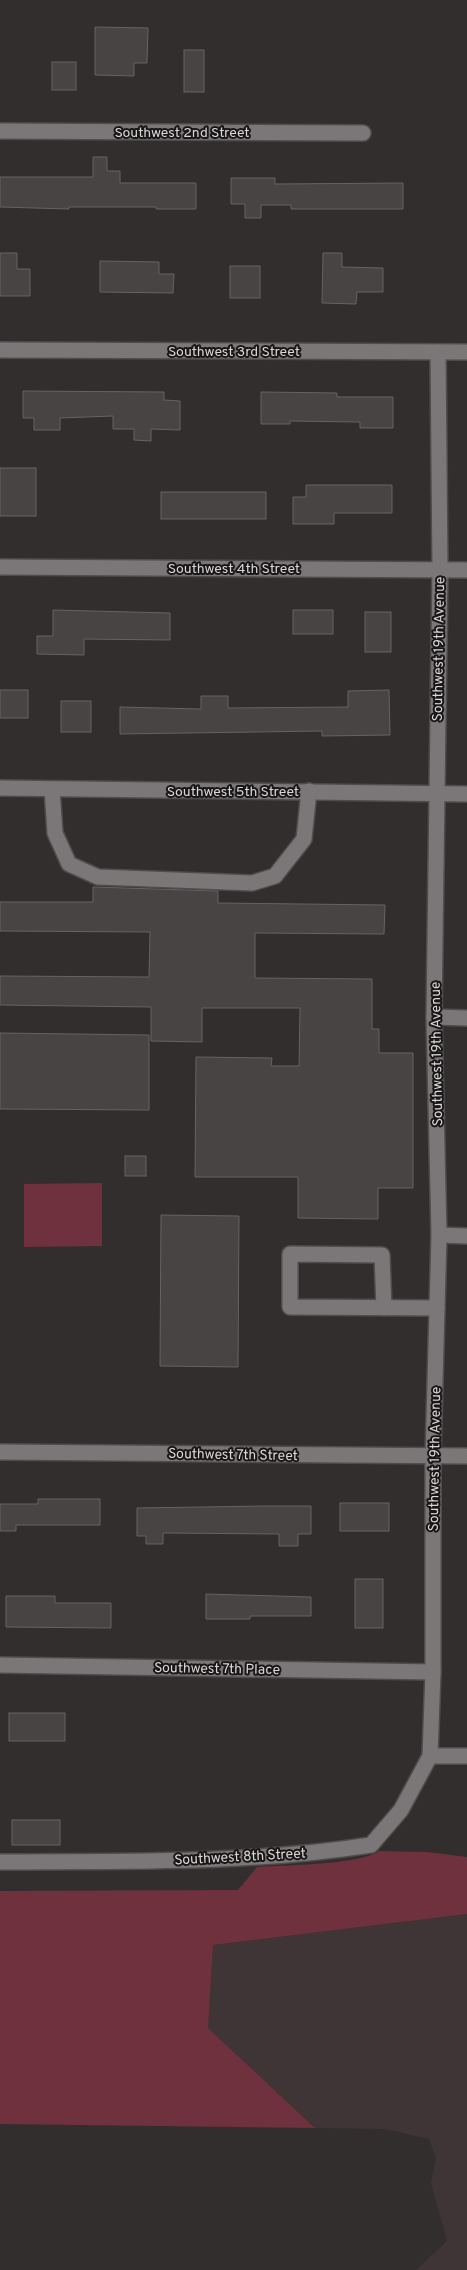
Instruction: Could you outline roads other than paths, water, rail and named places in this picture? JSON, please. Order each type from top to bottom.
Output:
[{"type":"street","name":"Southwest 2nd Street","points":[[0,131],[363,133]]},
{"type":"street","name":"Southwest 3rd Street","points":[[0,350],[467,352]]},
{"type":"street","name":"Southwest 19th Avenue","points":[[430,1756],[433,1672],[433,1456],[439,1235],[434,1018],[440,569],[438,352]]},
{"type":"street","name":"Southwest 4th Street","points":[[0,568],[467,570]]},
{"type":"street","name":"Southwest 5th Street","points":[[0,788],[467,794]]},
{"type":"street","points":[[52,789],[55,833],[69,864],[98,877],[252,883],[275,876],[304,839],[309,791]]},
{"type":"street","points":[[434,1018],[467,1018]]},
{"type":"street","points":[[439,1235],[467,1236]]},
{"type":"street","points":[[384,1308],[382,1255],[290,1254],[290,1307],[384,1308],[437,1308]]},
{"type":"street","name":"Southwest 7th Street","points":[[0,1452],[467,1456]]},
{"type":"street","name":"Southwest 7th Place","points":[[0,1665],[433,1672]]},
{"type":"street","points":[[430,1756],[467,1756]]},
{"type":"street","name":"Southwest 8th Street","points":[[0,1862],[215,1860],[338,1850],[371,1845],[401,1810],[430,1756]]}]
